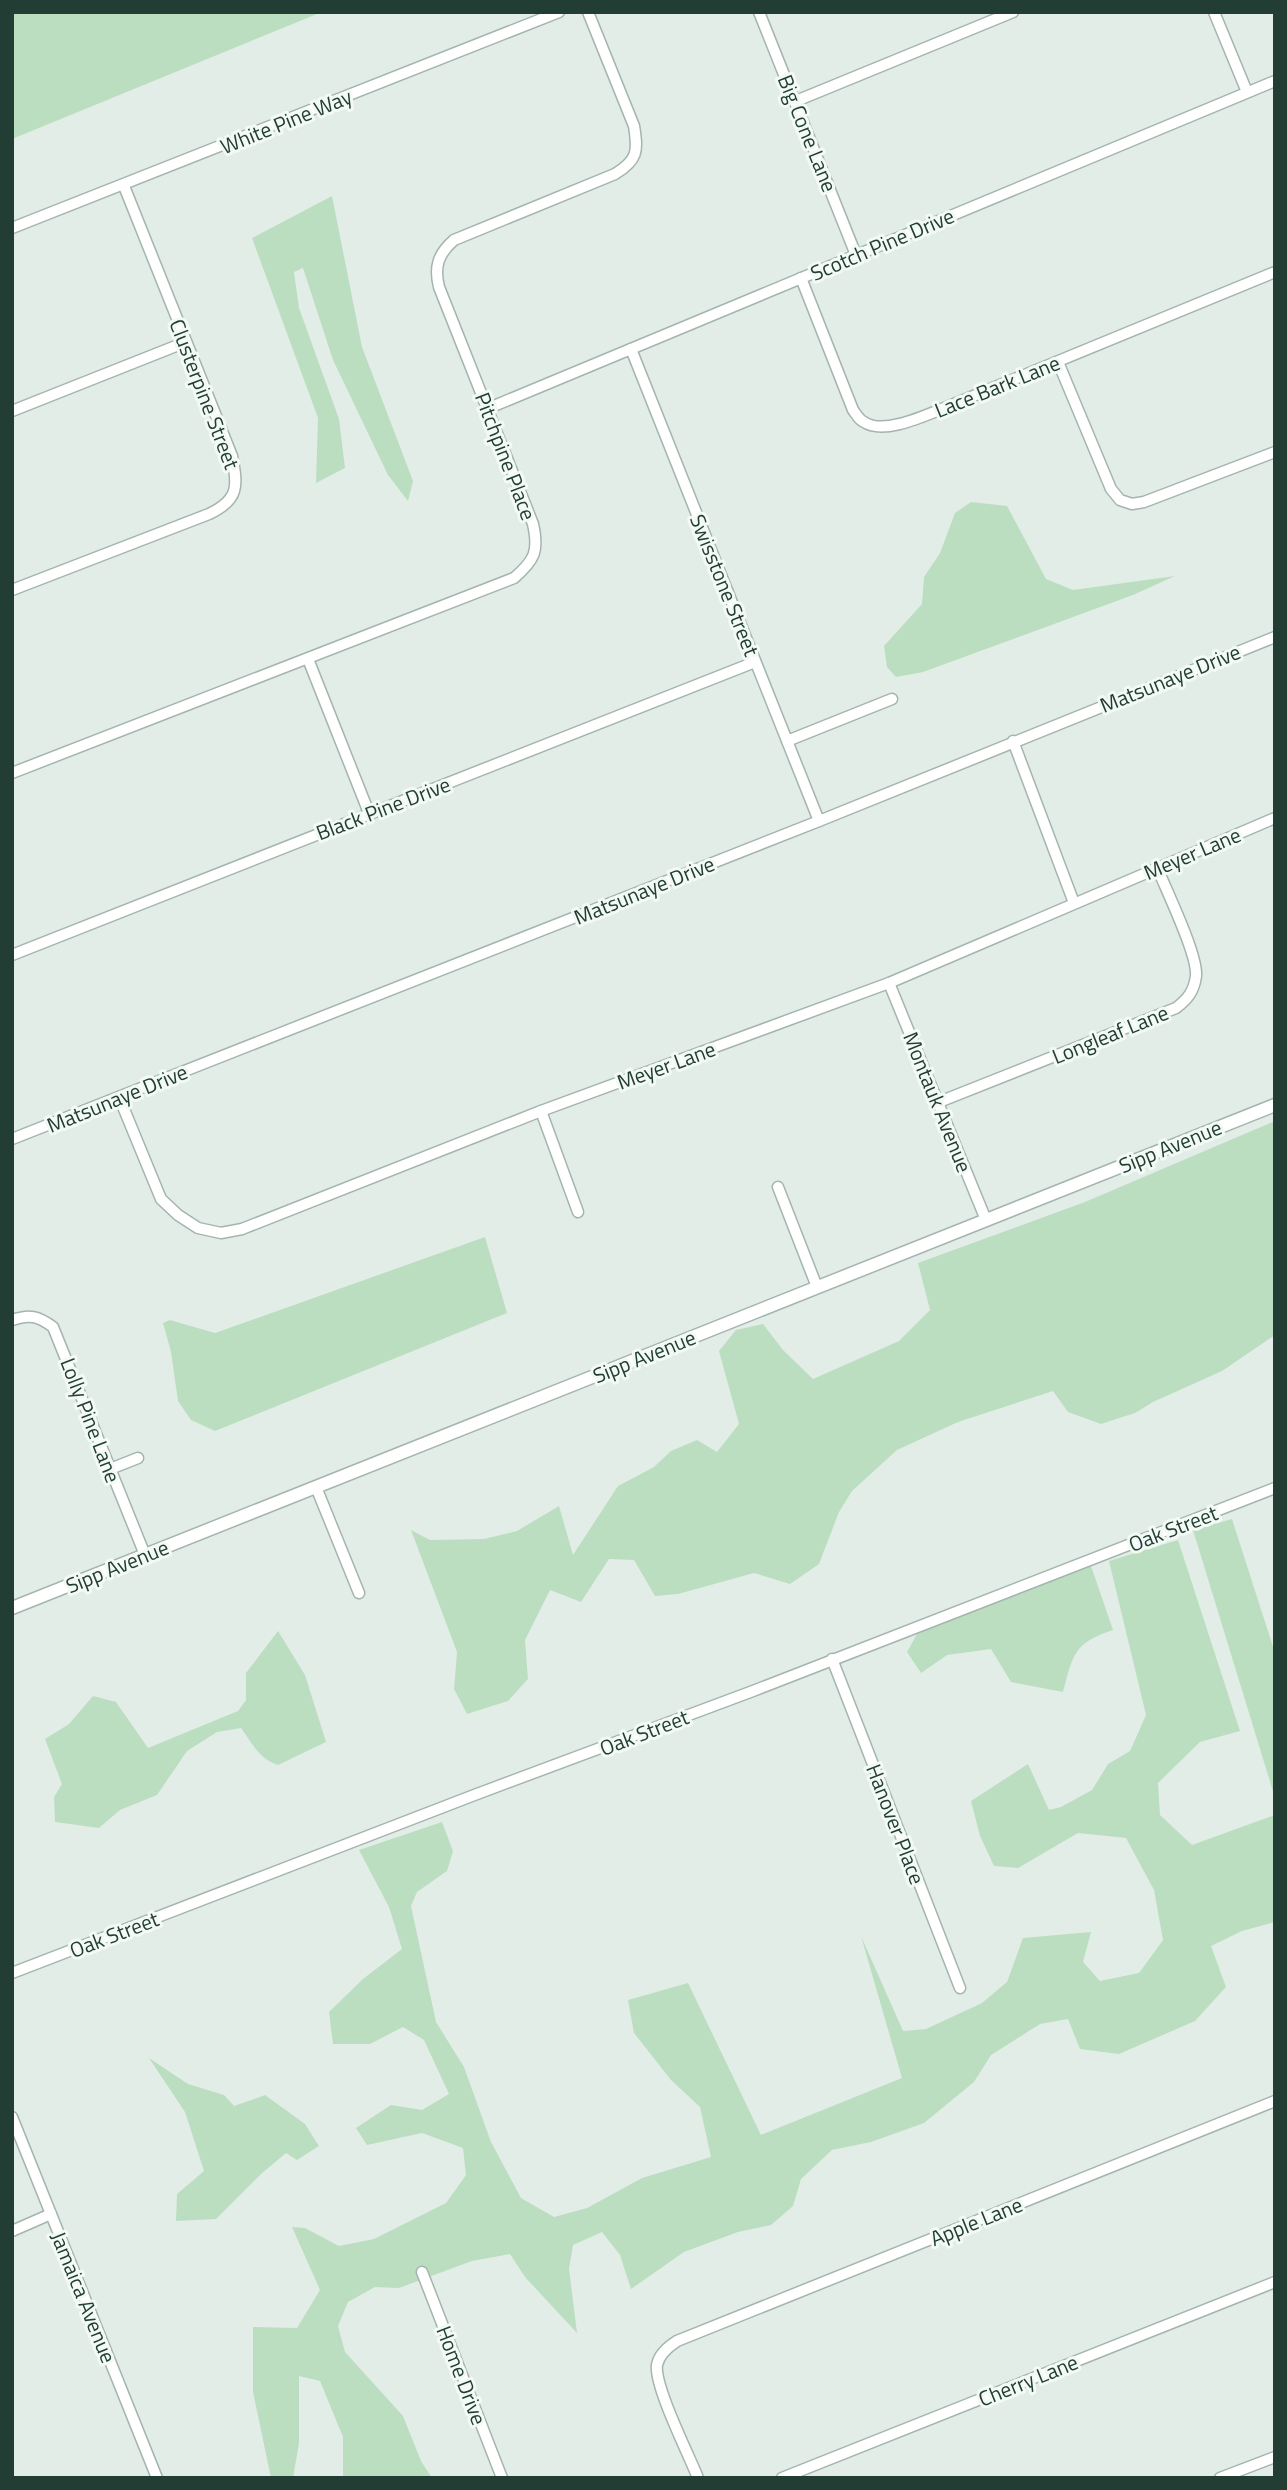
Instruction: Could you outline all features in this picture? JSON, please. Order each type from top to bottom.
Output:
[{"type":"street","name":"White Pine Way","points":[[12,228],[559,12]]},
{"type":"street","name":"Pitchpine Place","points":[[12,773],[514,578],[527,567],[535,555],[537,541],[533,524],[435,272],[444,248],[454,240],[615,174],[628,166],[635,155],[637,142],[634,126],[588,12]]},
{"type":"street","name":"Big Cone Lane","points":[[759,12],[856,255]]},
{"type":"street","points":[[796,101],[1013,12]]},
{"type":"street","points":[[1214,12],[1247,92]]},
{"type":"street","name":"Scotch Pine Drive","points":[[489,408],[1275,81]]},
{"type":"street","name":"Clusterpine Street","points":[[12,590],[209,514],[224,507],[234,493],[237,479],[232,456],[124,186]]},
{"type":"street","name":"Lace Bark Lane","points":[[801,278],[853,410],[862,422],[874,427],[899,424],[1058,362],[1275,272]]},
{"type":"street","points":[[12,411],[186,342]]},
{"type":"street","name":"Swisstone Street","points":[[631,349],[819,821]]},
{"type":"street","points":[[1058,362],[1111,489],[1120,500],[1132,504],[1156,499],[1275,452]]},
{"type":"street","name":"Matsunaye Drive","points":[[12,1139],[819,821],[1275,636]]},
{"type":"street","points":[[308,659],[369,813]]},
{"type":"street","name":"Black Pine Drive","points":[[12,955],[755,662]]},
{"type":"street","points":[[787,741],[892,699]]},
{"type":"street","points":[[1013,741],[1074,903]]},
{"type":"street","name":"Meyer Lane","points":[[120,1097],[162,1199],[178,1215],[198,1228],[221,1233],[242,1229],[541,1111],[889,984],[1275,818]]},
{"type":"street","name":"Longleaf Lane","points":[[939,1102],[1176,1008],[1190,997],[1197,975],[1192,954],[1157,867]]},
{"type":"street","name":"Montauk Avenue","points":[[889,984],[986,1220]]},
{"type":"street","name":"Sipp Avenue","points":[[12,1608],[1275,1104]]},
{"type":"street","points":[[541,1111],[578,1212]]},
{"type":"street","points":[[778,1188],[817,1287]]},
{"type":"street","name":"Lolly Pine Lane","points":[[12,1320],[31,1315],[41,1318],[53,1327],[145,1555]]},
{"type":"street","points":[[110,1469],[138,1458]]},
{"type":"street","points":[[316,1487],[359,1593]]},
{"type":"street","name":"Oak Street","points":[[12,1973],[1275,1489]]},
{"type":"street","name":"Hanover Place","points":[[832,1659],[960,1988]]},
{"type":"street","name":"Apple Lane","points":[[698,2478],[664,2395],[657,2368],[660,2357],[677,2340],[1275,2101]]},
{"type":"street","name":"Jamaica Avenue","points":[[12,2117],[157,2478]]},
{"type":"street","points":[[12,2231],[51,2214]]},
{"type":"street","name":"Home Drive","points":[[422,2272],[502,2478]]},
{"type":"street","name":"Cherry Lane","points":[[782,2478],[1275,2281]]},
{"type":"street","points":[[1220,2478],[1275,2457]]},
{"type":"green space","points":[[12,12],[322,12],[12,139]]},
{"type":"green space","points":[[332,196],[362,347],[413,481],[408,501],[388,475],[333,360],[303,268],[294,272],[299,308],[339,419],[345,468],[316,483],[318,418],[252,238]]},
{"type":"green space","points":[[971,502],[1007,506],[1046,579],[1073,590],[1175,576],[1133,595],[923,672],[896,677],[887,667],[884,646],[922,604],[924,577],[940,553],[955,513]]},
{"type":"green space","points":[[1275,1121],[1275,1335],[1222,1371],[1135,1413],[1101,1424],[1068,1412],[1053,1391],[958,1422],[897,1450],[852,1491],[839,1512],[819,1564],[790,1584],[754,1573],[678,1594],[655,1596],[634,1560],[609,1559],[581,1602],[550,1590],[525,1640],[528,1679],[508,1701],[467,1714],[454,1689],[457,1652],[411,1530],[430,1540],[484,1539],[517,1531],[559,1506],[573,1555],[618,1486],[654,1467],[671,1451],[697,1440],[717,1452],[739,1424],[719,1351],[736,1330],[763,1324],[783,1350],[813,1379],[899,1341],[930,1310],[918,1263],[1085,1202]]},
{"type":"green space","points":[[485,1237],[507,1313],[215,1431],[191,1420],[178,1401],[171,1352],[163,1323],[170,1320],[215,1333]]},
{"type":"green space","points":[[1232,1519],[1275,1653],[1275,1798],[1193,1530]]},
{"type":"green space","points":[[1178,1540],[1240,1731],[1200,1742],[1158,1783],[1160,1815],[1192,1845],[1275,1815],[1275,1922],[1242,1931],[1211,1946],[1226,1987],[1195,2021],[1119,2054],[1080,2049],[1068,2019],[1040,2024],[991,2055],[974,2082],[924,2123],[871,2142],[832,2150],[801,2179],[793,2206],[771,2225],[738,2232],[684,2252],[631,2289],[620,2255],[602,2232],[573,2245],[569,2269],[577,2333],[525,2277],[510,2254],[472,2261],[399,2288],[375,2287],[348,2302],[338,2326],[345,2352],[403,2416],[421,2461],[432,2478],[343,2478],[343,2437],[320,2381],[299,2376],[299,2443],[293,2478],[271,2478],[253,2392],[253,2327],[297,2328],[320,2290],[292,2227],[305,2228],[339,2246],[374,2239],[446,2203],[466,2175],[463,2148],[422,2133],[367,2145],[356,2128],[391,2105],[422,2110],[449,2094],[424,2040],[403,2027],[370,2044],[333,2044],[329,2012],[363,1979],[402,1949],[389,1907],[359,1850],[442,1822],[453,1851],[447,1871],[417,1892],[411,1906],[436,2022],[464,2067],[491,2142],[521,2198],[554,2217],[587,2208],[642,2178],[711,2157],[700,2107],[671,2080],[634,2033],[628,2000],[688,1983],[761,2135],[902,2078],[861,1936],[903,2031],[926,2029],[982,2003],[1007,1982],[1023,1938],[1091,1932],[1083,1962],[1100,1981],[1139,1973],[1163,1940],[1154,1890],[1126,1838],[1078,1833],[1018,1868],[994,1866],[980,1836],[971,1801],[1028,1764],[1049,1810],[1061,1807],[1092,1790],[1108,1764],[1130,1751],[1146,1715],[1109,1561]]},
{"type":"green space","points":[[1091,1566],[1113,1630],[1090,1640],[1077,1652],[1063,1692],[1011,1682],[991,1649],[947,1655],[921,1673],[907,1652],[917,1634]]},
{"type":"green space","points":[[278,1631],[305,1675],[326,1742],[278,1765],[261,1755],[241,1728],[217,1732],[187,1751],[157,1795],[120,1810],[99,1828],[55,1822],[54,1797],[62,1784],[45,1739],[69,1724],[93,1696],[116,1702],[148,1748],[238,1711],[246,1700],[246,1673]]},
{"type":"green space","points":[[149,2058],[188,2084],[224,2095],[234,2106],[265,2095],[305,2124],[319,2146],[297,2160],[286,2153],[216,2219],[176,2221],[177,2194],[204,2171],[185,2112]]}]
